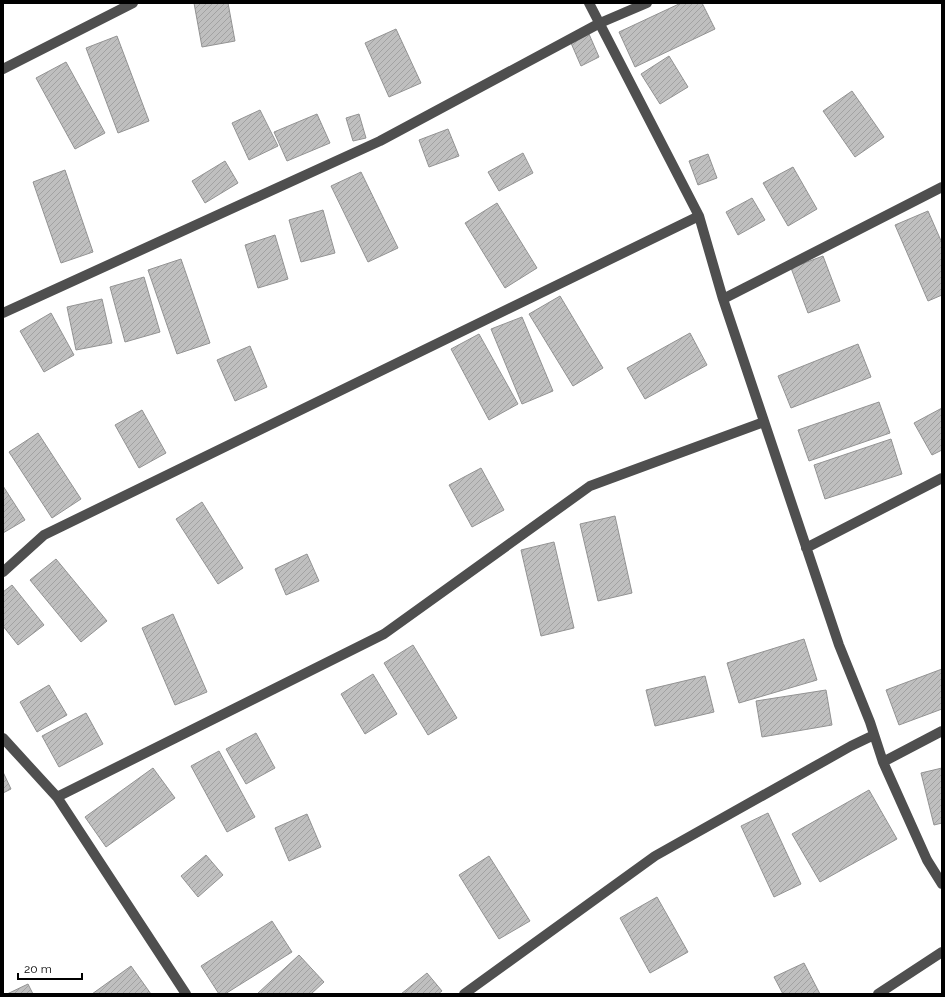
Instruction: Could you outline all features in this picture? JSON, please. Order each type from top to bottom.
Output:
[{"type":"street","points":[[3,69],[133,3]]},
{"type":"street","points":[[589,3],[699,216],[723,299],[839,645],[870,722],[883,762],[927,860],[942,884]]},
{"type":"street","points":[[3,313],[380,141],[600,23],[647,3]]},
{"type":"street","points":[[723,299],[942,187]]},
{"type":"street","points":[[3,572],[44,535],[699,216]]},
{"type":"street","points":[[57,797],[384,634],[590,486],[764,422]]},
{"type":"street","points":[[806,548],[942,478]]},
{"type":"street","points":[[883,762],[942,731]]},
{"type":"street","points":[[464,994],[655,856],[850,746],[874,735]]},
{"type":"street","points":[[3,738],[57,797],[186,994]]},
{"type":"street","points":[[878,994],[942,952]]},
{"type":"building","points":[[194,3],[228,3],[235,41],[202,47]]},
{"type":"building","points":[[681,3],[702,3],[715,29],[635,67],[619,32]]},
{"type":"building","points":[[396,29],[421,83],[389,97],[365,43]]},
{"type":"building","points":[[589,34],[599,57],[581,66],[571,43]]},
{"type":"building","points":[[117,36],[149,121],[118,133],[86,48]]},
{"type":"building","points":[[669,56],[688,87],[660,104],[641,74]]},
{"type":"building","points":[[66,62],[105,133],[75,149],[36,78]]},
{"type":"building","points":[[852,91],[884,137],[855,157],[823,111]]},
{"type":"building","points":[[260,110],[278,146],[249,160],[232,123]]},
{"type":"building","points":[[317,114],[330,143],[287,161],[274,132]]},
{"type":"building","points":[[359,114],[366,138],[353,141],[346,118]]},
{"type":"building","points":[[448,129],[459,156],[429,167],[419,140]]},
{"type":"building","points":[[523,153],[533,173],[499,191],[488,172]]},
{"type":"building","points":[[708,154],[717,178],[698,185],[689,161]]},
{"type":"building","points":[[225,161],[238,183],[205,203],[192,181]]},
{"type":"building","points":[[793,167],[817,209],[788,226],[763,183]]},
{"type":"building","points":[[65,170],[93,252],[61,263],[33,182]]},
{"type":"building","points":[[361,172],[398,248],[368,262],[331,186]]},
{"type":"building","points":[[752,198],[765,220],[738,235],[726,212]]},
{"type":"building","points":[[497,203],[537,268],[505,288],[465,223]]},
{"type":"building","points":[[323,210],[335,253],[301,262],[289,220]]},
{"type":"building","points":[[928,211],[942,243],[942,295],[928,301],[895,225]]},
{"type":"building","points":[[275,235],[288,279],[258,288],[245,245]]},
{"type":"building","points":[[823,256],[840,301],[808,313],[791,268]]},
{"type":"building","points":[[181,259],[210,343],[177,354],[148,270]]},
{"type":"building","points":[[144,277],[160,332],[125,342],[110,287]]},
{"type":"building","points":[[560,296],[603,368],[573,386],[529,314]]},
{"type":"building","points":[[102,299],[112,343],[76,350],[67,307]]},
{"type":"building","points":[[51,313],[74,355],[44,372],[20,331]]},
{"type":"building","points":[[522,317],[553,391],[522,404],[491,329]]},
{"type":"building","points":[[690,333],[707,365],[645,399],[627,368]]},
{"type":"building","points":[[479,334],[518,404],[489,420],[451,349]]},
{"type":"building","points":[[858,344],[871,377],[791,408],[778,376]]},
{"type":"building","points":[[250,346],[267,387],[235,401],[217,360]]},
{"type":"building","points":[[879,402],[890,433],[809,461],[798,430]]},
{"type":"building","points":[[942,408],[942,450],[932,455],[914,423]]},
{"type":"building","points":[[142,410],[166,453],[139,468],[115,425]]},
{"type":"building","points":[[38,433],[81,499],[52,518],[9,452]]},
{"type":"building","points":[[891,439],[902,474],[825,499],[814,465]]},
{"type":"building","points":[[481,468],[504,510],[472,527],[449,485]]},
{"type":"building","points":[[3,486],[25,520],[3,533]]},
{"type":"building","points":[[202,502],[243,568],[218,584],[176,519]]},
{"type":"building","points":[[615,516],[632,593],[598,601],[580,524]]},
{"type":"building","points":[[554,542],[574,628],[541,636],[521,550]]},
{"type":"building","points":[[307,554],[319,581],[286,595],[275,569]]},
{"type":"building","points":[[56,559],[107,621],[81,642],[30,580]]},
{"type":"building","points":[[12,585],[44,625],[18,645],[3,626],[3,592]]},
{"type":"building","points":[[173,614],[207,692],[175,705],[142,628]]},
{"type":"building","points":[[804,639],[817,680],[739,703],[727,663]]},
{"type":"building","points":[[413,645],[457,718],[428,735],[384,663]]},
{"type":"building","points":[[942,669],[942,709],[899,725],[886,690]]},
{"type":"building","points":[[373,674],[397,714],[365,734],[341,694]]},
{"type":"building","points":[[705,676],[714,712],[655,726],[646,690]]},
{"type":"building","points":[[49,685],[67,715],[37,732],[20,702]]},
{"type":"building","points":[[826,690],[832,725],[762,737],[756,701]]},
{"type":"building","points":[[86,713],[103,744],[59,767],[42,736]]},
{"type":"building","points":[[256,733],[275,768],[246,784],[226,749]]},
{"type":"building","points":[[219,751],[255,817],[227,832],[191,766]]},
{"type":"building","points":[[153,768],[175,798],[106,847],[85,817]]},
{"type":"building","points":[[942,768],[942,823],[934,825],[921,773]]},
{"type":"building","points":[[3,772],[11,789],[3,793]]},
{"type":"building","points":[[869,790],[897,839],[820,882],[792,834]]},
{"type":"building","points":[[768,813],[801,884],[774,897],[741,826]]},
{"type":"building","points":[[307,814],[321,847],[289,861],[275,828]]},
{"type":"building","points":[[206,855],[223,875],[198,897],[181,876]]},
{"type":"building","points":[[489,856],[530,921],[499,939],[459,875]]},
{"type":"building","points":[[657,897],[688,952],[650,973],[620,918]]},
{"type":"building","points":[[272,921],[292,952],[225,994],[219,994],[201,966]]},
{"type":"building","points":[[299,955],[324,982],[311,994],[257,994]]},
{"type":"building","points":[[804,963],[820,994],[783,994],[774,977]]},
{"type":"building","points":[[131,966],[151,994],[92,994]]},
{"type":"building","points":[[427,973],[442,991],[438,994],[401,994]]},
{"type":"building","points":[[28,984],[33,994],[7,994]]}]
